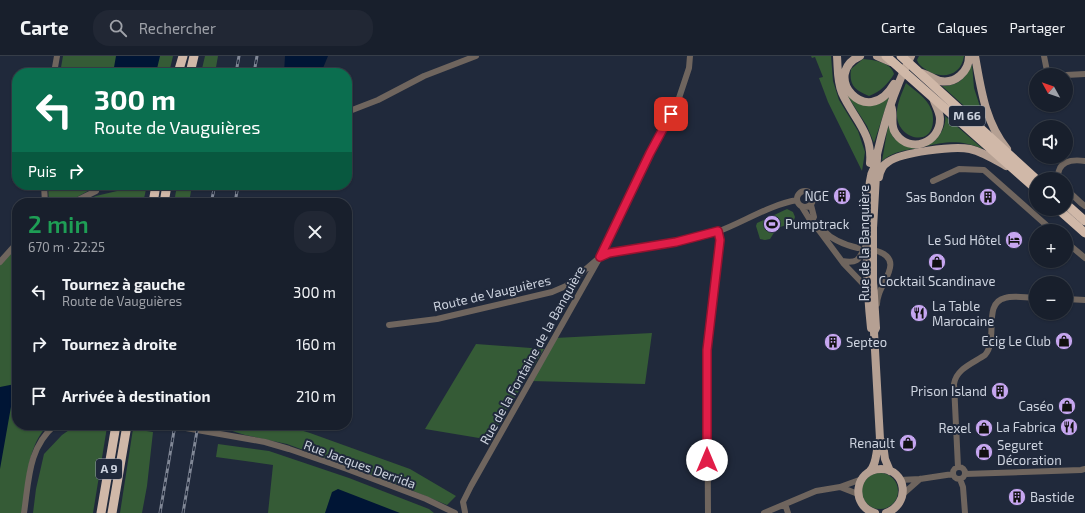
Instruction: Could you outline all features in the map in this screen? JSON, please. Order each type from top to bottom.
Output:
[{"type":"highway","points":[[179,68],[182,56]]},
{"type":"highway","points":[[191,68],[194,56]]},
{"type":"highway","name":"M 66","points":[[901,56],[1015,165],[1029,181]]},
{"type":"highway","name":"M 66","points":[[890,59],[933,98],[1015,165],[1029,174]]},
{"type":"highway","points":[[1073,210],[1085,221]]},
{"type":"highway","points":[[1066,216],[1085,233]]},
{"type":"highway","name":"A 9","points":[[101,513],[115,430]]},
{"type":"highway","name":"A 9","points":[[112,513],[126,430]]},
{"type":"main road","points":[[837,56],[838,79],[842,92],[860,122],[870,146],[873,178]]},
{"type":"main road","points":[[860,56],[855,58],[846,70],[845,79],[846,86],[850,93],[858,100],[863,102],[882,97],[891,89],[894,82],[900,78],[911,56]]},
{"type":"main road","name":"M 66","points":[[877,56],[888,62],[890,59]]},
{"type":"main road","name":"M 66","points":[[918,72],[940,81],[950,81],[957,78],[965,70],[968,64],[969,56]]},
{"type":"main road","name":"M 66","points":[[975,56],[982,97],[990,124],[1015,165]]},
{"type":"main road","name":"Rue de la Banquière","points":[[874,332],[871,328],[862,246],[869,190],[877,158],[876,155],[890,104],[900,78]]},
{"type":"main road","name":"M 66","points":[[890,104],[895,133],[903,141],[922,144],[932,138],[939,126],[939,115],[933,98]]},
{"type":"main road","name":"M 66","points":[[873,178],[884,165],[892,159],[911,154],[943,149],[970,150],[1015,165]]},
{"type":"main road","name":"Rue de la Banquière","points":[[870,471],[875,462],[880,439],[874,332],[876,328],[873,247],[873,178]]},
{"type":"main road","name":"Rue de la Banquière","points":[[880,439],[883,444],[885,459],[890,471]]},
{"type":"main road","points":[[872,513],[860,501],[858,489],[862,479],[870,471],[880,469],[890,471],[900,480],[903,486],[903,494],[899,504],[889,512]]},
{"type":"street","points":[[55,68],[57,56]]},
{"type":"street","points":[[352,110],[378,100],[424,76],[476,56]]},
{"type":"street","name":"Rue de la Fontaine de la Banquière","points":[[466,513],[463,502],[471,486],[600,257],[658,138],[677,104],[688,74],[690,56]]},
{"type":"street","points":[[1044,56],[1046,68]]},
{"type":"street","points":[[1073,75],[1085,74]]},
{"type":"street","points":[[1058,172],[1063,164],[1071,160],[1082,160]]},
{"type":"street","points":[[933,181],[959,169],[984,170],[1045,224]]},
{"type":"street","points":[[82,198],[96,191]]},
{"type":"street","points":[[802,207],[807,207],[814,201],[814,197],[808,191],[802,191],[797,200],[810,220],[817,226],[842,261],[867,288]]},
{"type":"street","points":[[1073,196],[1085,206]]},
{"type":"street","name":"Route de Vauguières","points":[[389,325],[437,319],[532,298],[552,292],[566,286],[600,257],[609,253],[676,242],[718,231],[782,203],[797,200]]},
{"type":"street","points":[[811,205],[814,217],[812,221]]},
{"type":"street","points":[[817,226],[822,228],[826,234],[838,242],[862,246],[861,257],[859,260],[852,262],[842,261]]},
{"type":"street","points":[[708,513],[707,350],[720,240],[718,231]]},
{"type":"street","points":[[1073,248],[1085,258]]},
{"type":"street","points":[[0,262],[12,249]]},
{"type":"street","points":[[875,307],[877,305],[879,293],[888,276],[891,265],[888,257],[877,250]]},
{"type":"street","points":[[848,268],[852,262]]},
{"type":"street","points":[[958,467],[954,391],[955,379],[959,373],[988,352],[991,344],[992,310],[994,304],[1004,298],[1029,298]]},
{"type":"street","points":[[1073,299],[1085,300]]},
{"type":"street","points":[[24,513],[34,455],[41,439],[51,430]]},
{"type":"street","name":"Rue Jacques Derrida","points":[[199,430],[265,442],[311,457],[418,497],[456,513]]},
{"type":"street","points":[[958,467],[963,468],[965,474]]},
{"type":"street","points":[[953,474],[953,471],[958,467]]},
{"type":"street","points":[[960,479],[964,477],[965,474],[1084,471]]},
{"type":"street","points":[[900,480],[920,479],[953,474]]},
{"type":"street","points":[[953,474],[955,478],[960,479]]},
{"type":"street","points":[[764,513],[816,491],[840,487],[862,479]]},
{"type":"street","points":[[903,494],[920,479]]},
{"type":"street","points":[[960,479],[963,487],[965,513]]},
{"type":"street","points":[[840,487],[858,494]]},
{"type":"street","points":[[785,504],[788,513]]},
{"type":"street","name":"Rue Jacques Derrida","points":[[443,507],[448,513]]},
{"type":"street","points":[[456,513],[466,513]]},
{"type":"green space","points":[[63,56],[173,56],[170,68],[61,68]]},
{"type":"green space","points":[[205,56],[218,56],[216,68],[202,68]]},
{"type":"green space","points":[[811,56],[831,56],[833,81],[839,100],[858,131],[865,152],[862,171],[828,102],[819,78],[823,77],[815,57],[812,58]]},
{"type":"green space","points":[[919,56],[964,56],[959,68],[954,72],[937,75],[919,64],[917,60]]},
{"type":"green space","points":[[863,59],[882,62],[892,70],[894,74],[883,87],[869,96],[856,89],[851,79],[851,69]]},
{"type":"green space","points":[[972,64],[974,88],[984,119],[983,123],[942,86],[957,83],[964,77]]},
{"type":"green space","points":[[906,83],[923,98],[929,105],[932,112],[933,121],[931,129],[927,135],[915,137],[909,135],[899,124],[897,108]]},
{"type":"green space","points":[[845,92],[856,102],[866,106],[871,106],[889,97],[874,143],[867,126]]},
{"type":"green space","points":[[945,116],[983,149],[952,142],[901,151],[887,157],[882,161],[888,126],[896,140],[910,145],[925,145],[936,140],[939,136],[945,124]]},
{"type":"green space","points":[[48,190],[90,190],[75,198],[49,198]]},
{"type":"green space","points":[[113,190],[146,190],[144,198],[91,198],[117,191]]},
{"type":"green space","points":[[176,190],[191,190],[190,198],[175,198]]},
{"type":"green space","name":"Pumptrack","points":[[787,209],[793,212],[795,217],[793,223],[777,228],[770,239],[760,239],[756,226],[757,223]]},
{"type":"green space","points":[[12,252],[12,430],[45,430],[36,442],[32,453],[26,478],[22,513],[0,513],[0,265]]},
{"type":"green space","points":[[652,333],[645,384],[531,381],[555,338]]},
{"type":"green space","points":[[476,344],[544,349],[503,417],[491,440],[425,429]]},
{"type":"green space","points":[[69,430],[107,430],[93,513],[33,513],[36,489],[44,454],[62,435]]},
{"type":"green space","points":[[133,430],[153,432],[147,486],[142,513],[120,513]]},
{"type":"green space","points":[[229,430],[300,430],[410,469],[456,496],[447,505],[399,485],[287,444]]},
{"type":"green space","points":[[218,444],[269,451],[349,478],[429,509],[434,513],[268,513],[273,465],[216,457]]},
{"type":"green space","points":[[880,473],[893,478],[898,491],[893,504],[880,509],[867,504],[862,491],[867,478]]},
{"type":"water","points":[[116,56],[160,56],[157,68],[114,68]]},
{"type":"water","points":[[285,56],[328,56],[323,68],[284,68]]},
{"type":"water","points":[[12,385],[12,401],[0,469],[0,387]]},
{"type":"water","points":[[338,489],[400,513],[325,513],[332,492]]},
{"type":"railway","points":[[237,68],[239,56]]},
{"type":"railway","points":[[255,68],[257,56]]},
{"type":"railway","points":[[212,198],[214,190]]},
{"type":"railway","points":[[236,198],[237,190]]},
{"type":"railway","points":[[160,513],[174,430]]},
{"type":"railway","points":[[183,513],[197,430]]},
{"type":"place","name":"NGE","points":[[842,196]]},
{"type":"place","name":"Sas Bondon","points":[[988,197]]},
{"type":"place","name":"Pumptrack","points":[[772,224]]},
{"type":"place","name":"Le Sud Hôtel","points":[[1014,240]]},
{"type":"place","name":"Cocktail Scandinave","points":[[937,262]]},
{"type":"place","name":"La Table Marocaine","points":[[919,313]]},
{"type":"place","name":"Ecig Le Club","points":[[1064,341]]},
{"type":"place","name":"Septeo","points":[[833,342]]},
{"type":"place","name":"Prison Island","points":[[1000,391]]},
{"type":"place","name":"Caséo","points":[[1067,406]]},
{"type":"place","name":"La Fabrica","points":[[1069,427]]},
{"type":"place","name":"Rexel","points":[[984,428]]},
{"type":"place","name":"Renault","points":[[908,443]]},
{"type":"place","name":"Seguret Décoration","points":[[984,452]]},
{"type":"place","name":"Bastide","points":[[1017,497]]},
{"type":"route","points":[[671,114],[650,153],[600,257],[609,253],[700,237],[718,231],[720,240],[706,367],[707,460]]}]
